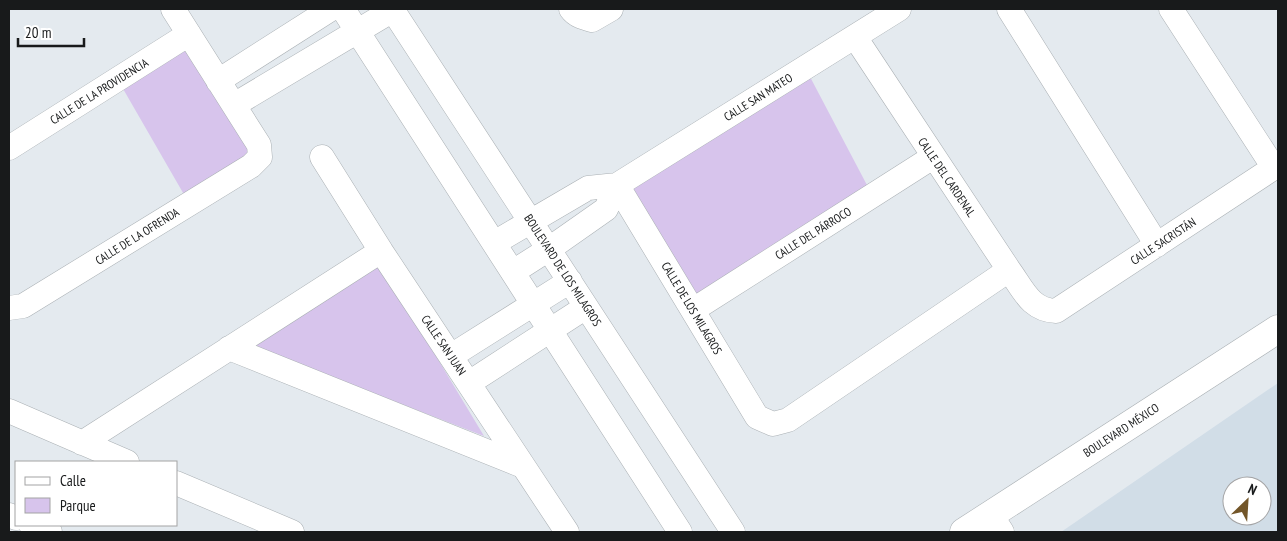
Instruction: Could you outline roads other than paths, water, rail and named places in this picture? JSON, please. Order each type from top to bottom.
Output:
[{"type":"main road","name":"BOULEVARD MÉXICO","points":[[964,532],[996,523],[1278,329]]},
{"type":"street","points":[[173,9],[234,105],[393,9]]},
{"type":"street","points":[[218,81],[331,9]]},
{"type":"street","points":[[343,9],[680,532]]},
{"type":"street","name":"BOULEVARD DE LOS MILAGROS","points":[[393,9],[733,532]]},
{"type":"street","points":[[571,9],[582,18],[592,20],[611,9]]},
{"type":"street","name":"CALLE SAN MATEO","points":[[494,242],[588,188],[617,184],[899,9]]},
{"type":"street","points":[[1009,9],[1157,245]]},
{"type":"street","points":[[1171,9],[1276,166]]},
{"type":"street","name":"CALLE DE LA PROVIDENCIA","points":[[9,148],[189,34]]},
{"type":"street","name":"CALLE DEL CARDENAL","points":[[855,37],[1009,270],[1034,305],[1046,310]]},
{"type":"street","name":"CALLE DE LA OFRENDA","points":[[10,308],[23,306],[251,166],[260,157],[259,145],[234,105]]},
{"type":"street","name":"CALLE SAN JUAN","points":[[322,157],[381,251],[568,532]]},
{"type":"street","name":"CALLE DEL PÁRROCO","points":[[692,310],[933,157]]},
{"type":"street","name":"CALLE SACRISTÁN","points":[[1046,310],[1056,311],[1276,166]]},
{"type":"street","points":[[513,272],[549,250],[606,209],[617,184]]},
{"type":"street","name":"CALLE DE LOS MILAGROS","points":[[617,184],[757,417],[773,424],[788,420],[1009,270]]},
{"type":"street","points":[[82,443],[381,251]]},
{"type":"street","points":[[452,356],[570,281]]},
{"type":"street","points":[[469,383],[586,307]]},
{"type":"street","points":[[229,348],[524,466]]},
{"type":"street","points":[[9,411],[125,461]]},
{"type":"street","points":[[178,484],[292,532]]},
{"type":"street","points":[[35,526],[50,532]]}]
